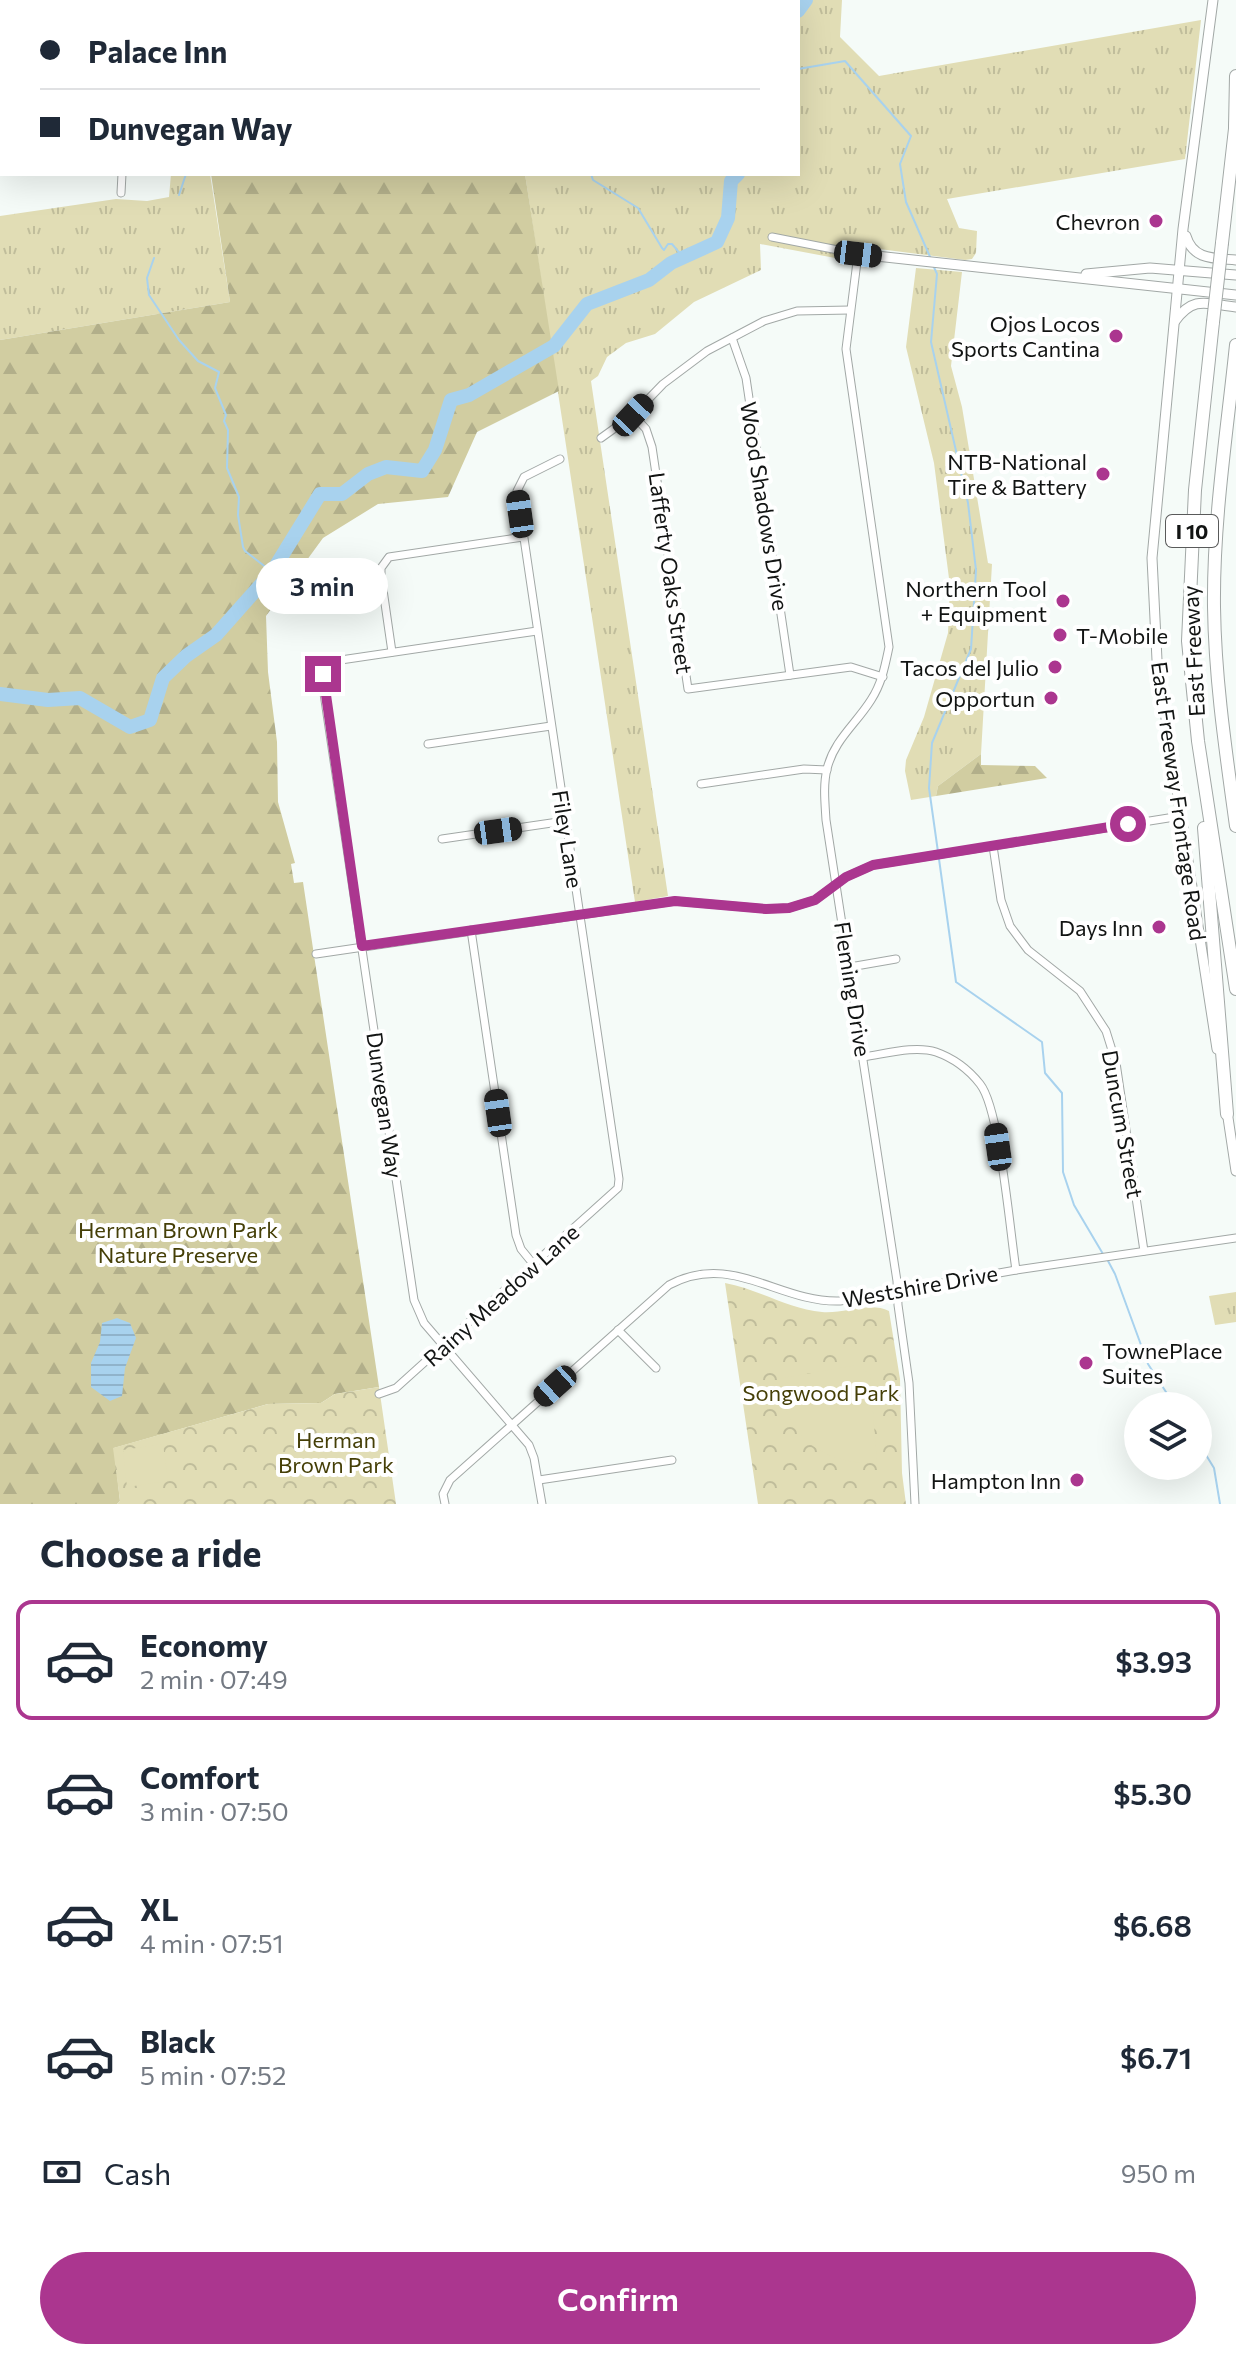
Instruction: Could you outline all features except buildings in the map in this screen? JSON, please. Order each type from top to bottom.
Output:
[{"type":"highway","name":"East Freeway","points":[[1236,76],[1235,126],[1195,490],[1188,600],[1189,656],[1198,741],[1236,989]]},
{"type":"highway","name":"East Freeway","points":[[1236,345],[1218,511],[1215,578],[1216,650],[1236,826]]},
{"type":"highway","points":[[1198,741],[1227,1114]]},
{"type":"highway","points":[[1226,746],[1236,791]]},
{"type":"main road","name":"East Freeway Frontage Road","points":[[1213,0],[1183,229],[1152,558],[1157,660],[1236,1171]]},
{"type":"main road","points":[[1183,229],[1189,246],[1200,256],[1236,260]]},
{"type":"main road","points":[[858,254],[1236,295]]},
{"type":"main road","points":[[1070,276],[1128,269],[1179,269],[1236,275]]},
{"type":"main road","points":[[1174,323],[1193,303],[1236,307]]},
{"type":"street","points":[[121,193],[122,176]]},
{"type":"street","points":[[772,237],[858,254]]},
{"type":"street","name":"Fleming Drive","points":[[858,254],[846,349],[889,647],[883,677],[870,702],[839,740],[827,770],[826,820],[909,1383],[915,1504]]},
{"type":"street","points":[[601,438],[633,415],[663,384],[707,351],[764,321],[797,311],[850,310]]},
{"type":"street","name":"Wood Shadows Drive","points":[[732,338],[746,378],[790,675]]},
{"type":"street","name":"Lafferty Oaks Street","points":[[633,415],[646,429],[652,447],[688,689],[790,675]]},
{"type":"street","name":"Filey Lane","points":[[560,459],[524,477],[518,485],[618,1188]]},
{"type":"street","points":[[523,537],[389,557],[381,568],[381,576],[392,652],[537,631]]},
{"type":"street","name":"Dunvegan Way","points":[[392,652],[334,661],[326,668],[322,680],[414,1300],[424,1323],[443,1347],[529,1445],[542,1504]]},
{"type":"street","points":[[790,675],[851,667],[883,677]]},
{"type":"street","points":[[428,744],[551,726]]},
{"type":"street","points":[[701,784],[804,769],[827,770]]},
{"type":"street","points":[[316,954],[675,901],[776,909],[803,904],[827,893],[846,877],[873,865],[1181,816]]},
{"type":"street","points":[[442,839],[565,821]]},
{"type":"street","name":"Duncum Street","points":[[993,846],[1001,900],[1010,926],[1028,950],[1080,991],[1106,1031],[1116,1063],[1144,1251]]},
{"type":"street","points":[[471,930],[516,1235],[521,1249],[534,1265]]},
{"type":"street","points":[[850,967],[896,959]]},
{"type":"street","points":[[863,1057],[900,1051],[933,1051],[962,1065],[982,1086],[994,1119],[1016,1270]]},
{"type":"street","name":"Rainy Meadow Lane","points":[[379,1394],[396,1388],[618,1188]]},
{"type":"street","name":"Westshire Drive","points":[[445,1504],[446,1485],[669,1285],[691,1275],[743,1276],[822,1302],[840,1301],[1016,1270],[1236,1238]]},
{"type":"street","points":[[618,1330],[656,1368]]},
{"type":"street","points":[[539,1480],[672,1460]]},
{"type":"green space","points":[[800,0],[842,0],[840,37],[879,76],[1201,20],[1185,159],[947,199],[959,228],[977,231],[976,253],[972,259],[848,245],[846,260],[760,244],[761,270],[694,302],[655,334],[626,343],[607,357],[598,376],[591,381],[668,896],[635,902],[525,176],[800,176]]},
{"type":"green space","points":[[171,176],[210,176],[230,302],[0,340],[0,216],[116,199],[147,201],[169,197]]},
{"type":"green space","name":"Herman Brown Park Nature Preserve","points":[[211,176],[525,176],[559,391],[477,432],[448,497],[378,504],[323,538],[266,616],[268,672],[277,742],[278,802],[295,863],[291,864],[294,883],[303,882],[379,1387],[335,1394],[321,1403],[268,1404],[114,1448],[120,1501],[117,1504],[0,1504],[0,340],[230,302]]},
{"type":"green space","points":[[916,268],[962,272],[951,366],[962,407],[988,563],[992,564],[981,754],[938,786],[936,796],[911,800],[906,760],[924,717],[948,633],[950,586],[934,463],[906,347]]},
{"type":"green space","points":[[981,754],[981,765],[1035,766],[1047,778],[936,796],[938,786]]},
{"type":"green space","name":"Songwood Park","points":[[725,1283],[809,1310],[830,1312],[874,1307],[889,1311],[900,1379],[902,1473],[906,1504],[758,1504]]},
{"type":"green space","points":[[1236,1292],[1236,1322],[1215,1325],[1209,1296]]},
{"type":"green space","points":[[857,1365],[870,1374],[877,1463],[839,1459],[809,1443],[788,1416],[777,1379]]},
{"type":"green space","name":"Herman Brown Park","points":[[379,1387],[396,1504],[117,1504],[120,1501],[113,1448],[268,1404],[321,1403],[335,1394]]},
{"type":"green space","points":[[163,1444],[168,1481],[127,1487],[123,1450]]},
{"type":"water","points":[[117,1318],[130,1323],[136,1338],[125,1368],[122,1396],[110,1401],[91,1387],[91,1363],[100,1342],[102,1323]]},
{"type":"waterway","points":[[800,8],[806,0]]},
{"type":"waterway","points":[[800,69],[845,61],[911,136],[900,164],[906,202],[931,259]]},
{"type":"waterway","points":[[179,195],[185,176]]},
{"type":"waterway","points":[[592,176],[593,180],[638,208],[664,250],[672,244],[683,257]]},
{"type":"waterway","points":[[0,694],[48,700],[80,698],[130,727],[150,720],[163,678],[186,656],[216,635],[272,572],[320,494],[342,494],[368,474],[386,467],[422,471],[435,450],[451,400],[469,395],[554,346],[587,304],[649,280],[671,263],[717,242],[728,218],[731,181],[736,176]]},
{"type":"waterway","points":[[154,258],[147,278],[149,295],[179,340],[198,361],[219,372],[215,388],[226,415],[227,468],[239,497],[238,515],[243,547],[272,572]]},
{"type":"waterway","points":[[933,265],[937,274],[931,342],[968,503],[976,570],[971,649],[932,743],[929,788],[938,852]]},
{"type":"waterway","points":[[939,859],[956,982],[1042,1042],[1045,1073],[1062,1093],[1063,1172],[1074,1205],[1103,1254]]},
{"type":"waterway","points":[[1107,1259],[1148,1364],[1166,1392]]},
{"type":"waterway","points":[[1212,1465],[1220,1504]]},
{"type":"place","name":"Chevron","points":[[1156,221]]},
{"type":"place","name":"Ojos Locos Sports Cantina","points":[[1116,336]]},
{"type":"place","name":"NTB-National Tire & Battery","points":[[1103,474]]},
{"type":"place","name":"Northern Tool + Equipment","points":[[1063,601]]},
{"type":"place","name":"T-Mobile","points":[[1060,635]]},
{"type":"place","name":"Tacos del Julio","points":[[1055,667]]},
{"type":"place","name":"Opportun","points":[[1051,698]]},
{"type":"place","name":"Days Inn","points":[[1159,927]]},
{"type":"place","name":"TownePlace Suites","points":[[1086,1363]]},
{"type":"place","name":"Hampton Inn","points":[[1077,1480]]},
{"type":"route","points":[[323,674],[362,946],[675,901],[766,909],[789,908],[815,900],[846,877],[873,865],[1128,824]]}]
